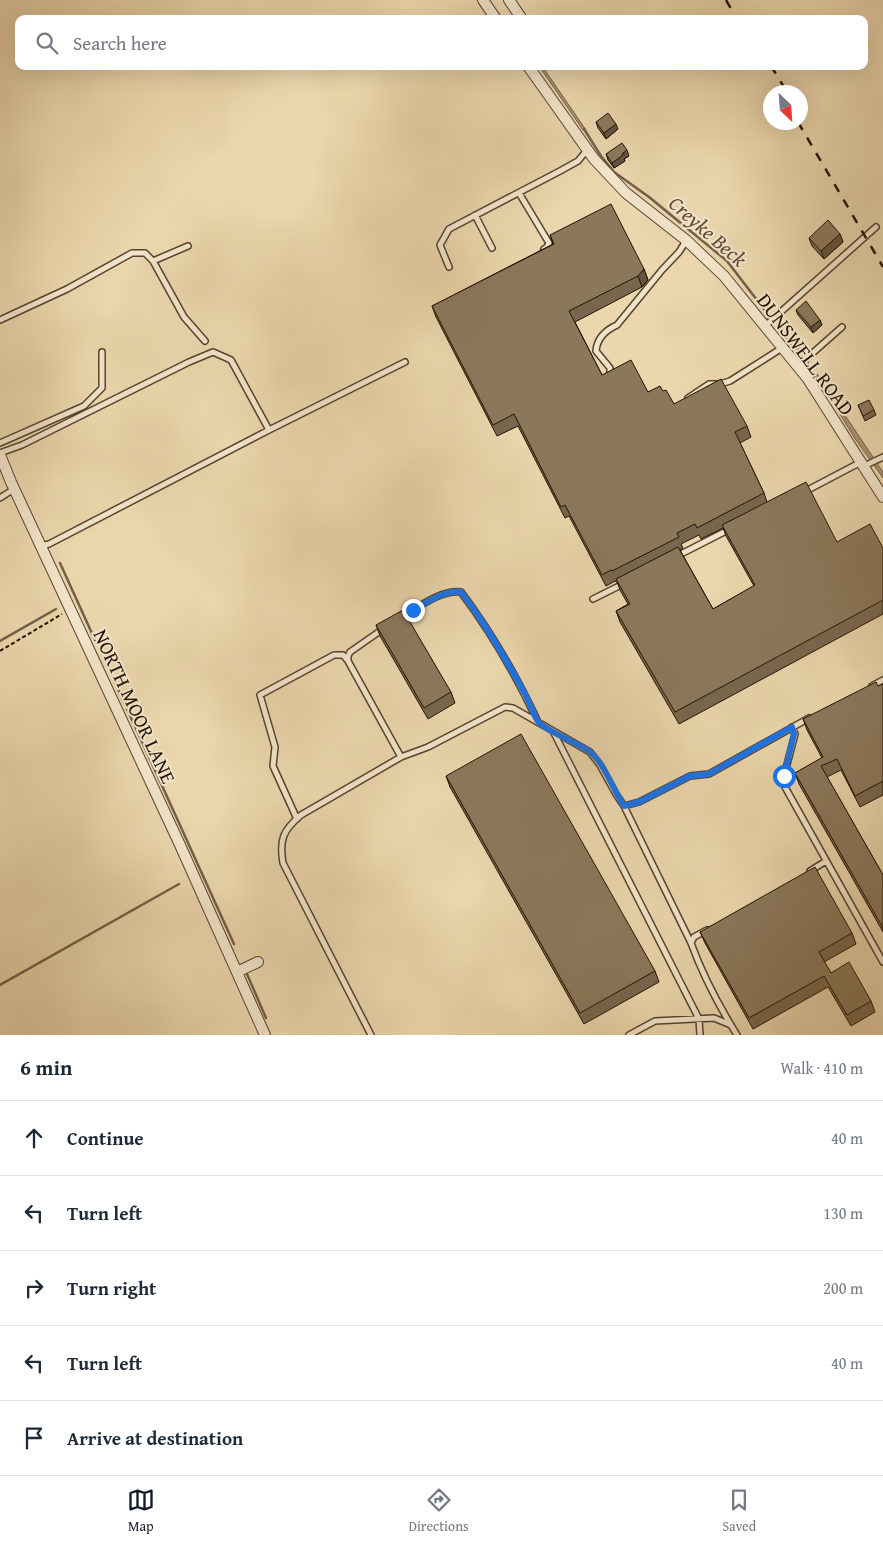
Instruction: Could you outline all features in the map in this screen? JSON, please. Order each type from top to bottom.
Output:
[{"type":"street","points":[[483,0],[493,15]]},
{"type":"street","points":[[510,0],[519,15]]},
{"type":"street","name":"DUNSWELL ROAD","points":[[531,70],[587,150],[626,193],[686,240],[724,276],[768,324],[783,348],[800,364],[865,464],[883,497]]},
{"type":"street","name":"NORTH MOOR LANE","points":[[0,454],[14,489],[184,854],[265,1035]]},
{"type":"street","points":[[236,972],[258,962]]},
{"type":"lane","points":[[449,267],[440,245],[449,229],[578,161],[587,150]]},
{"type":"lane","points":[[519,193],[549,243],[547,247],[540,251]]},
{"type":"lane","points":[[475,215],[492,248]]},
{"type":"lane","points":[[768,324],[876,227]]},
{"type":"lane","points":[[610,377],[610,368],[596,350],[596,345],[607,329],[617,325],[623,318],[679,252],[686,240]]},
{"type":"lane","points":[[153,261],[188,246]]},
{"type":"lane","points":[[0,320],[67,289],[132,253],[145,253],[153,261],[184,317],[204,341]]},
{"type":"lane","points":[[800,364],[842,326]]},
{"type":"lane","points":[[688,398],[709,384],[720,384],[730,381],[783,348]]},
{"type":"lane","points":[[0,443],[84,406],[102,388],[102,352]]},
{"type":"lane","points":[[0,454],[213,352],[231,360],[269,430]]},
{"type":"lane","points":[[41,546],[50,544],[269,430],[405,362]]},
{"type":"lane","points":[[801,493],[881,458]]},
{"type":"lane","points":[[0,498],[14,489]]},
{"type":"lane","points":[[671,560],[732,528]]},
{"type":"lane","points":[[593,599],[628,582]]},
{"type":"lane","points":[[396,621],[434,598],[452,591],[461,592],[494,641],[525,694],[538,722]]},
{"type":"lane","points":[[348,661],[350,652],[387,626]]},
{"type":"lane","points":[[297,819],[273,766],[275,747],[260,695],[334,656],[343,655],[402,757]]},
{"type":"lane","points":[[865,689],[883,680]]},
{"type":"lane","points":[[371,1035],[283,863],[280,848],[283,836],[290,824],[297,819],[402,757],[423,749],[505,707],[513,708],[590,752],[600,765],[624,806],[691,943],[719,1006],[737,1035]]},
{"type":"lane","points":[[624,806],[639,802],[690,776],[709,774],[814,715]]},
{"type":"lane","points":[[792,727],[794,734],[784,776],[785,787],[883,962]]},
{"type":"lane","points":[[552,730],[699,1019],[700,1035]]},
{"type":"lane","points":[[804,874],[826,861]]},
{"type":"lane","points":[[691,943],[694,937],[710,928]]},
{"type":"lane","points":[[629,1035],[655,1021],[714,1018],[731,1026]]},
{"type":"path","points":[[0,651],[50,623],[70,609]]},
{"type":"shaded area","points":[[542,70],[545,70],[586,130],[583,130]]},
{"type":"shaded area","points":[[767,311],[804,353],[813,372],[818,375],[883,472],[883,478],[856,440],[818,379],[813,375]]},
{"type":"building","points":[[608,113],[616,124],[604,133],[596,122]]},
{"type":"building","points":[[622,143],[627,150],[612,163],[606,154]]},
{"type":"building","points":[[611,204],[644,269],[638,276],[569,311],[602,375],[631,360],[648,392],[660,386],[663,391],[666,390],[674,404],[721,379],[747,426],[735,432],[764,493],[697,528],[695,524],[677,533],[679,537],[602,575],[565,505],[561,507],[514,414],[493,425],[432,306],[554,244],[550,235]]},
{"type":"building","points":[[828,220],[840,234],[821,251],[809,238]]},
{"type":"building","points":[[806,301],[820,320],[811,327],[796,310]]},
{"type":"building","points":[[869,400],[874,410],[863,416],[858,405]]},
{"type":"building","points":[[806,482],[837,542],[870,524],[883,548],[883,600],[675,712],[616,611],[630,604],[616,579],[678,547],[713,609],[755,585],[722,525]]},
{"type":"building","points":[[403,610],[451,692],[424,708],[376,625]]},
{"type":"building","points":[[876,682],[878,686],[883,684],[883,781],[855,796],[837,759],[821,766],[883,875],[883,928],[795,773],[823,757],[803,719]]},
{"type":"building","points":[[521,734],[655,971],[580,1013],[446,776]]},
{"type":"building","points":[[815,867],[852,933],[819,952],[831,973],[849,962],[871,1001],[847,1015],[824,976],[749,1018],[700,932]]},
{"type":"waterway","name":"Creyke Beck","points":[[584,129],[601,156],[614,172],[649,197],[727,261],[767,313]]},
{"type":"waterway","points":[[60,563],[95,640]]},
{"type":"waterway","points":[[0,641],[56,609]]},
{"type":"waterway","points":[[114,680],[234,944]]},
{"type":"waterway","points":[[0,985],[179,884]]},
{"type":"waterway","points":[[247,974],[266,1018]]},
{"type":"railway","points":[[726,0],[735,15]]},
{"type":"railway","points":[[773,70],[783,85]]},
{"type":"railway","points":[[803,130],[883,267]]},
{"type":"route","points":[[413,610],[434,598],[452,591],[461,592],[494,641],[525,694],[538,722],[590,752],[600,765],[624,806],[639,802],[690,776],[709,774],[792,727],[794,734],[784,776]]}]
